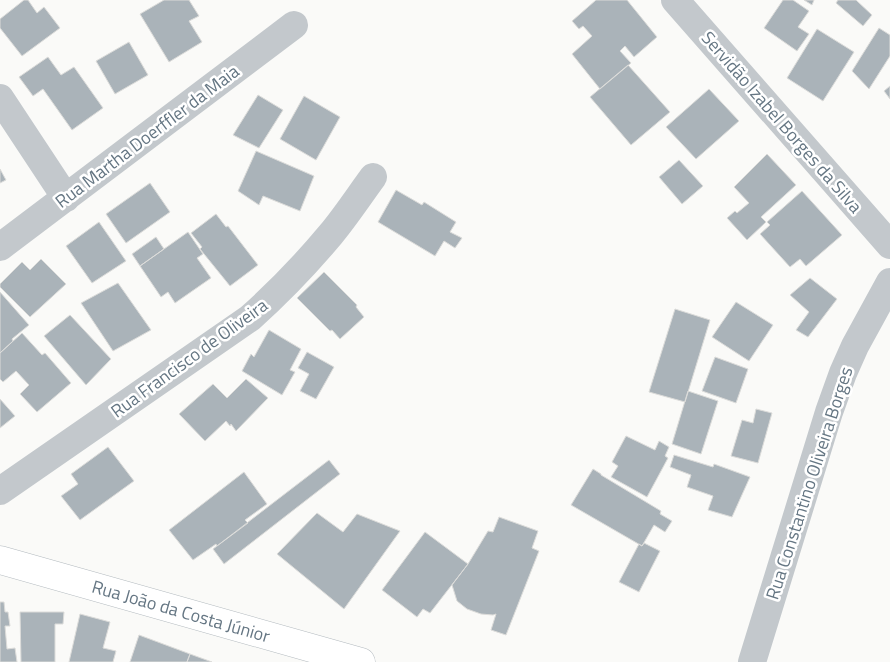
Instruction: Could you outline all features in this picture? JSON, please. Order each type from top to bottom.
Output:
[{"type":"main road","name":"Rua João da Costa Júnior","points":[[0,560],[361,662]]},
{"type":"street","name":"Servidão Izabel Borges da Silva","points":[[675,0],[890,245]]},
{"type":"street","name":"Rua Martha Doerffler da Maia","points":[[0,247],[294,25]]},
{"type":"street","points":[[0,98],[66,198]]},
{"type":"street","name":"Rua Francisco de Oliveira","points":[[0,490],[250,318],[298,271],[332,232],[373,177]]},
{"type":"street","name":"Rua Constantino Oliveira Borges","points":[[752,662],[820,440],[843,372],[890,282]]},
{"type":"building","points":[[24,0],[28,0],[37,13],[44,7],[60,28],[22,56],[0,28],[0,19]]},
{"type":"building","points":[[164,0],[189,0],[199,16],[189,21],[202,42],[169,62],[140,14]]},
{"type":"building","points":[[596,0],[627,0],[657,37],[634,57],[625,46],[620,51],[631,63],[600,89],[572,54],[592,36],[583,26],[579,29],[572,21]]},
{"type":"building","points":[[783,0],[793,0],[809,11],[798,27],[809,34],[797,51],[764,28]]},
{"type":"building","points":[[804,0],[814,0],[812,5]]},
{"type":"building","points":[[838,0],[856,0],[872,15],[863,26],[836,3]]},
{"type":"building","points":[[879,28],[890,35],[890,56],[869,89],[852,71]]},
{"type":"building","points":[[817,29],[854,52],[823,101],[787,78]]},
{"type":"building","points":[[129,42],[148,75],[115,94],[96,61]]},
{"type":"building","points":[[48,57],[61,75],[74,67],[103,108],[72,130],[43,89],[33,96],[19,77]]},
{"type":"building","points":[[628,65],[670,112],[631,145],[590,97]]},
{"type":"building","points":[[890,86],[890,99],[884,91]]},
{"type":"building","points":[[709,89],[739,121],[696,159],[666,127]]},
{"type":"building","points":[[258,95],[283,110],[259,148],[233,135]]},
{"type":"building","points":[[304,96],[340,117],[316,160],[280,139]]},
{"type":"building","points":[[256,151],[314,176],[300,211],[263,196],[259,205],[238,191]]},
{"type":"building","points":[[767,154],[796,185],[761,217],[766,222],[747,240],[727,218],[735,211],[737,213],[749,203],[734,187]]},
{"type":"building","points":[[679,160],[703,186],[682,204],[659,177]]},
{"type":"building","points":[[0,169],[6,180],[0,183]]},
{"type":"building","points":[[150,183],[170,212],[126,243],[106,214]]},
{"type":"building","points":[[396,190],[422,205],[424,202],[456,222],[450,232],[462,238],[455,248],[444,241],[435,256],[378,222]]},
{"type":"building","points":[[802,191],[842,235],[806,266],[800,259],[790,267],[760,234],[770,225],[767,222]]},
{"type":"building","points":[[216,214],[226,227],[228,226],[258,265],[230,286],[200,249],[202,247],[191,233]]},
{"type":"building","points":[[99,222],[126,261],[92,283],[66,246]]},
{"type":"building","points":[[188,232],[203,254],[197,258],[211,278],[175,303],[168,292],[161,297],[140,266]]},
{"type":"building","points":[[156,237],[164,249],[140,266],[132,254]]},
{"type":"building","points":[[41,259],[66,284],[30,317],[0,287],[0,284],[22,262],[30,270]]},
{"type":"building","points":[[324,272],[357,305],[356,307],[364,317],[340,339],[297,298]]},
{"type":"building","points":[[810,278],[837,299],[808,337],[796,330],[809,312],[790,295]]},
{"type":"building","points":[[118,283],[151,330],[113,351],[81,303]]},
{"type":"building","points":[[0,292],[29,325],[12,339],[13,341],[0,353]]},
{"type":"building","points":[[736,302],[773,325],[749,361],[712,337]]},
{"type":"building","points":[[675,309],[710,320],[685,402],[649,392]]},
{"type":"building","points":[[70,315],[111,359],[86,385],[44,336]]},
{"type":"building","points":[[269,330],[301,349],[290,370],[295,372],[282,395],[242,371],[251,354],[254,357]]},
{"type":"building","points":[[22,333],[42,355],[45,353],[71,383],[37,412],[20,394],[29,385],[16,371],[3,382],[0,379],[0,353]]},
{"type":"building","points":[[307,352],[334,367],[316,399],[300,391],[309,374],[298,368]]},
{"type":"building","points":[[715,357],[748,369],[736,403],[702,391]]},
{"type":"building","points":[[246,379],[268,398],[236,431],[226,421],[205,441],[179,414],[213,384],[227,398]]},
{"type":"building","points":[[688,391],[718,401],[701,454],[672,444]]},
{"type":"building","points":[[0,399],[15,416],[0,428]]},
{"type":"building","points":[[756,409],[772,413],[758,463],[731,456],[742,420],[753,423]]},
{"type":"building","points":[[626,436],[655,450],[659,441],[669,447],[665,456],[668,458],[647,497],[611,477],[618,466],[612,462]]},
{"type":"building","points":[[108,447],[134,481],[80,520],[61,496],[78,484],[71,474]]},
{"type":"building","points":[[674,455],[713,467],[714,464],[750,477],[732,517],[708,510],[713,496],[687,487],[691,475],[670,467]]},
{"type":"building","points":[[329,460],[340,474],[224,564],[213,549]]},
{"type":"building","points":[[593,469],[661,511],[660,514],[672,521],[665,532],[654,525],[642,546],[571,505]]},
{"type":"building","points":[[244,472],[267,504],[245,520],[248,523],[217,546],[216,544],[193,560],[169,530]]},
{"type":"building","points":[[317,513],[343,532],[357,514],[400,531],[344,609],[277,554]]},
{"type":"building","points":[[499,517],[538,531],[532,548],[539,551],[506,635],[491,630],[496,614],[481,614],[467,609],[457,601],[452,585],[468,564],[488,531],[493,532]]},
{"type":"building","points":[[425,532],[468,564],[430,613],[423,609],[417,617],[382,590]]},
{"type":"building","points":[[644,543],[660,551],[639,592],[619,582],[639,544],[642,546]]},
{"type":"building","points":[[0,602],[4,602],[5,612],[8,612],[10,626],[5,626],[7,649],[15,648],[17,662],[0,662]]},
{"type":"building","points":[[20,612],[64,612],[63,624],[55,624],[55,662],[21,662]]},
{"type":"building","points":[[80,614],[110,622],[103,648],[116,651],[113,662],[69,662]]},
{"type":"building","points":[[139,635],[190,654],[187,662],[130,662]]},
{"type":"building","points":[[190,654],[212,662],[187,662]]}]
